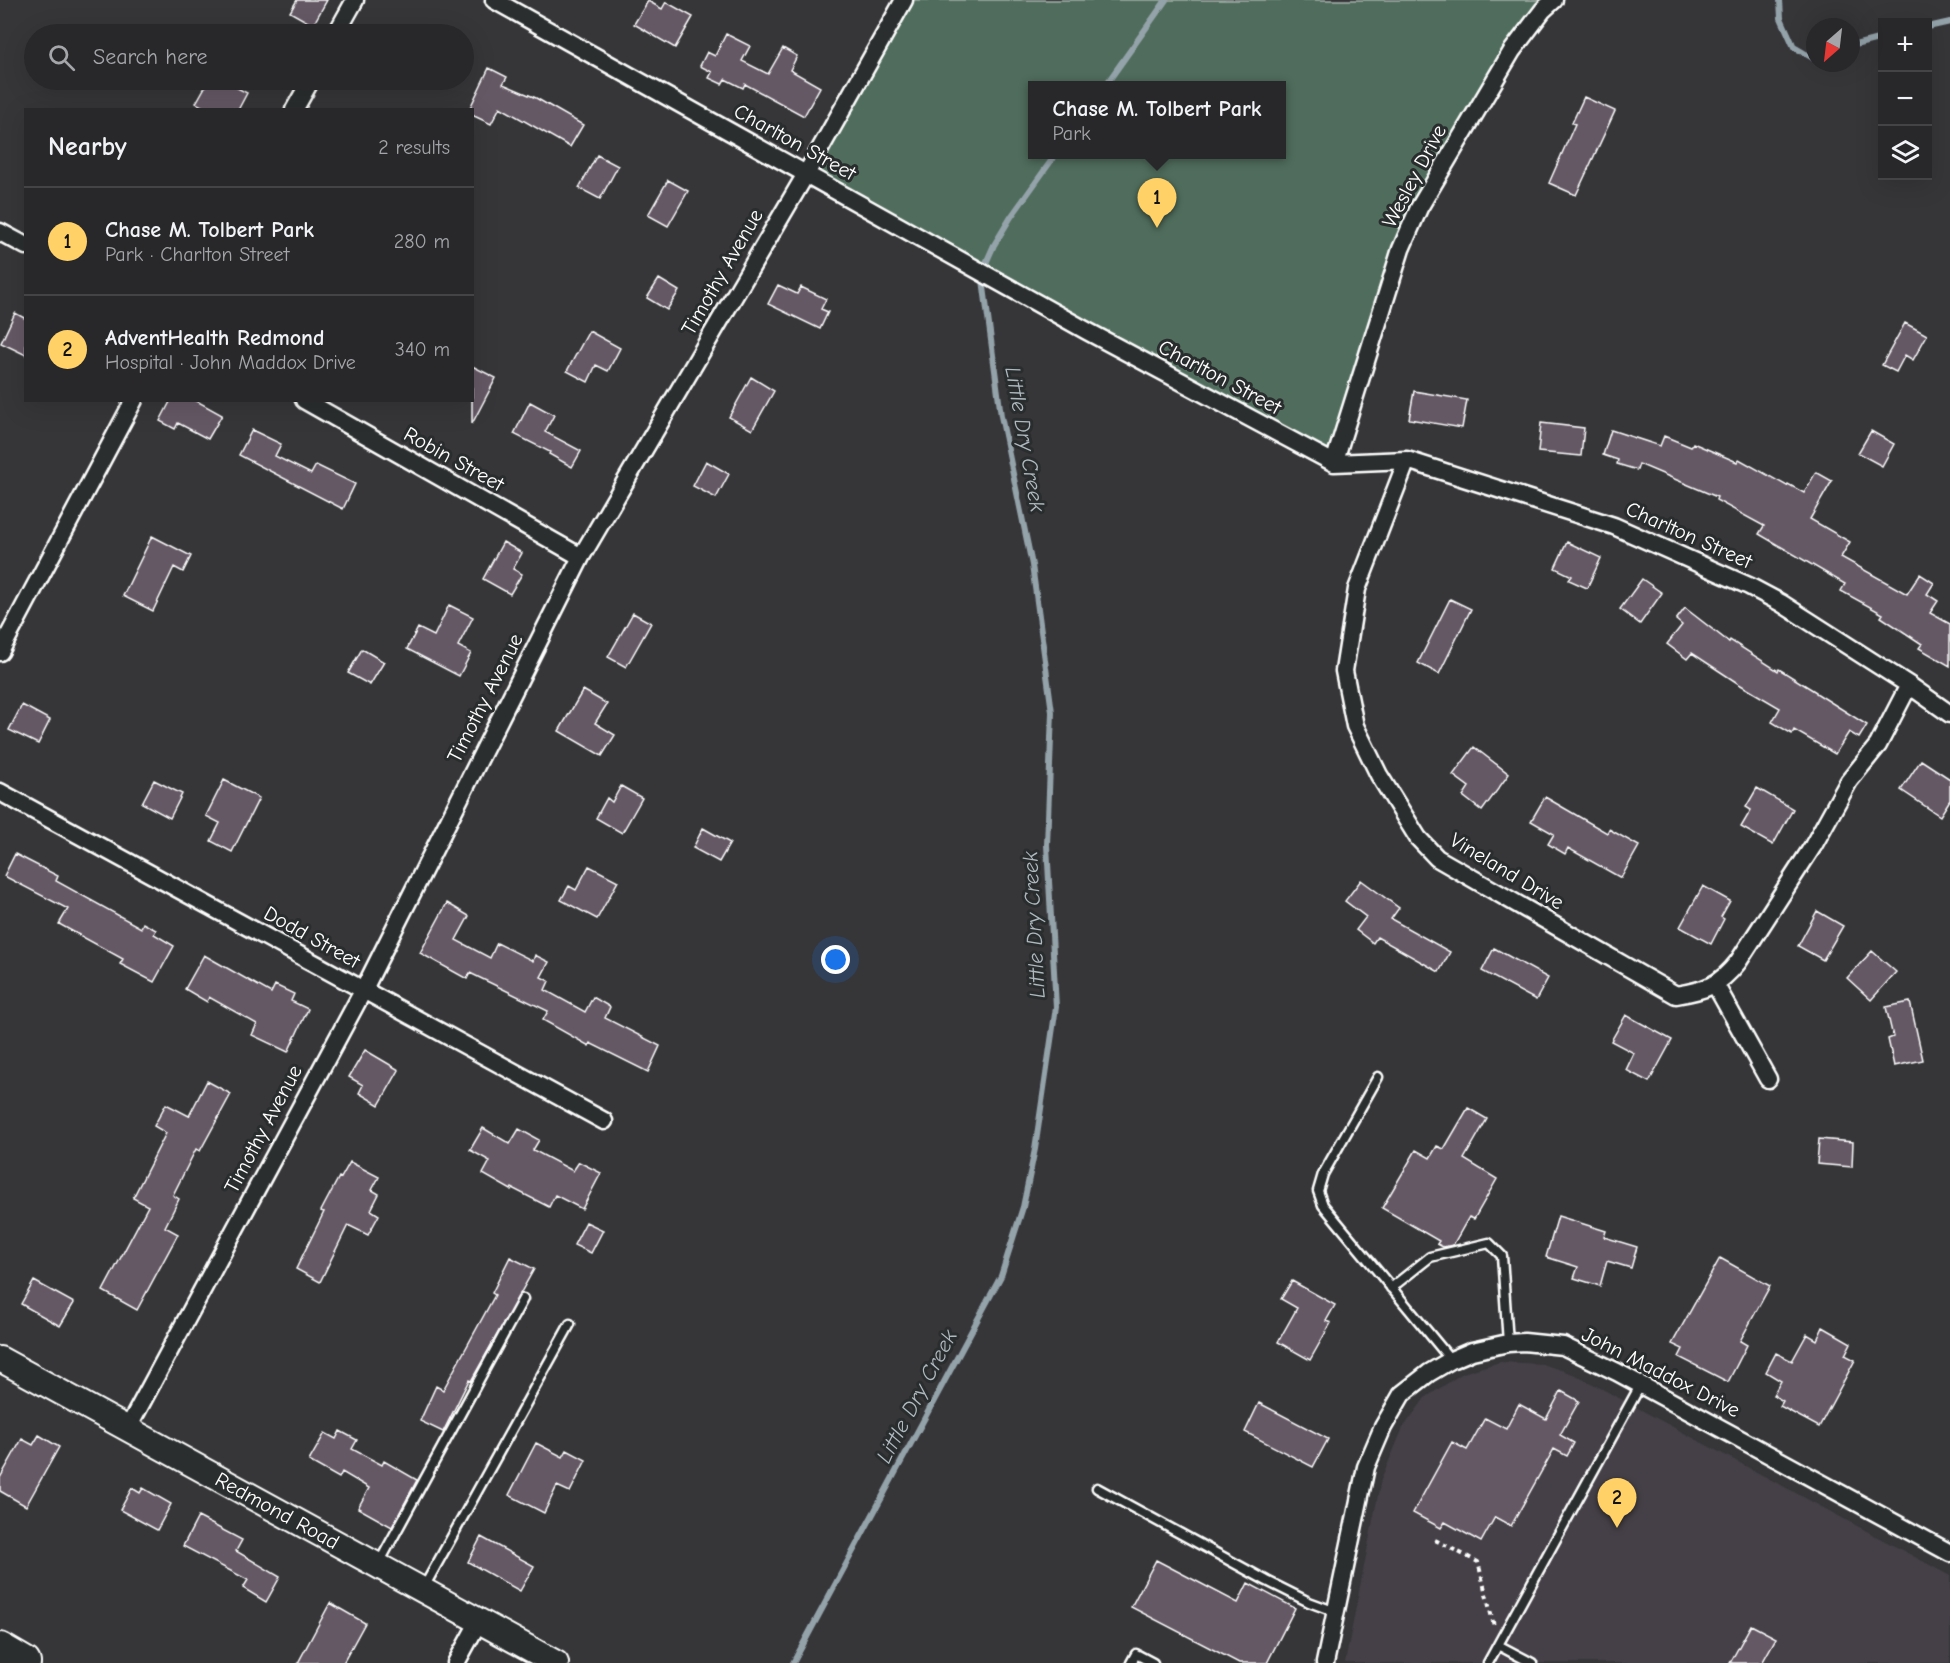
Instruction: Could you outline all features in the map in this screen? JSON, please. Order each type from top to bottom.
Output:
[{"type":"highway","points":[[0,1649],[24,1663]]},
{"type":"street","points":[[342,24],[355,0]]},
{"type":"street","name":"Charlton Street","points":[[494,0],[1176,380],[1334,463],[1407,460],[1614,526],[1781,603],[1950,714]]},
{"type":"street","name":"Timothy Avenue","points":[[128,1428],[363,991],[581,557],[806,174],[904,0]]},
{"type":"street","name":"Wesley Drive","points":[[1334,463],[1401,249],[1419,208],[1512,51],[1543,10],[1554,0]]},
{"type":"street","points":[[295,108],[305,90]]},
{"type":"street","points":[[0,232],[24,245]]},
{"type":"street","points":[[0,652],[133,402]]},
{"type":"street","name":"Robin Street","points":[[308,402],[581,557]]},
{"type":"street","name":"Vineland Drive","points":[[1407,460],[1357,590],[1344,671],[1355,726],[1379,775],[1418,838],[1437,858],[1676,995],[1703,991],[1727,976],[1738,963],[1813,846],[1849,781],[1878,745],[1909,685]]},
{"type":"street","name":"Dodd Street","points":[[0,792],[604,1121]]},
{"type":"street","points":[[1714,984],[1768,1078]]},
{"type":"street","name":"John Maddox Drive","points":[[1325,1663],[1366,1467],[1383,1427],[1402,1394],[1429,1373],[1472,1351],[1508,1344],[1524,1342],[1563,1347],[1641,1384],[1950,1553]]},
{"type":"street","name":"Redmond Road","points":[[0,1359],[556,1663]]},
{"type":"street","points":[[456,1663],[479,1621]]},
{"type":"lane","points":[[1378,1077],[1323,1174],[1318,1191],[1323,1205],[1451,1360]]},
{"type":"lane","points":[[1391,1288],[1430,1257],[1489,1244],[1502,1256],[1508,1344]]},
{"type":"lane","points":[[378,1565],[523,1299]]},
{"type":"lane","points":[[423,1590],[570,1324]]},
{"type":"lane","points":[[1488,1663],[1641,1384]]},
{"type":"lane","points":[[1097,1488],[1267,1581],[1336,1612]]},
{"type":"lane","points":[[1498,1644],[1532,1663]]},
{"type":"lane","points":[[1131,1663],[1136,1654],[1153,1663]]},
{"type":"path","points":[[1435,1540],[1478,1562],[1498,1644]]},
{"type":"shaded area","points":[[1500,1362],[1542,1364],[1576,1375],[1950,1576],[1950,1663],[1345,1663],[1381,1480],[1403,1428],[1425,1398],[1463,1373]]},
{"type":"green space","points":[[904,0],[1554,0],[1419,208],[1334,463],[806,174]]},
{"type":"building","points":[[297,0],[327,0],[314,24],[290,12]]},
{"type":"building","points":[[648,1],[662,9],[666,2],[693,17],[675,48],[634,24]]},
{"type":"building","points":[[726,34],[750,46],[742,61],[768,74],[783,48],[797,56],[790,70],[820,87],[804,116],[745,84],[743,88],[725,79],[722,84],[709,78],[712,72],[700,66],[707,52],[715,56]]},
{"type":"building","points":[[489,68],[507,77],[503,84],[536,98],[583,125],[570,147],[500,107],[491,124],[474,116],[474,108],[470,108]]},
{"type":"building","points":[[203,90],[241,90],[247,93],[239,108],[205,108],[196,103]]},
{"type":"building","points":[[1584,97],[1615,111],[1576,195],[1549,183],[1575,124],[1572,123]]},
{"type":"building","points":[[597,155],[618,166],[600,199],[579,188]]},
{"type":"building","points":[[668,180],[688,191],[668,226],[648,215]]},
{"type":"building","points":[[659,279],[679,291],[667,310],[647,298]]},
{"type":"building","points":[[778,285],[797,294],[801,287],[826,299],[821,309],[828,312],[820,329],[768,304]]},
{"type":"building","points":[[15,313],[24,318],[24,354],[1,343]]},
{"type":"building","points":[[1905,323],[1927,335],[1913,360],[1905,355],[1896,372],[1882,365]]},
{"type":"building","points":[[589,331],[620,348],[608,371],[596,365],[588,382],[567,371]]},
{"type":"building","points":[[474,367],[496,378],[472,424],[472,402],[474,402]]},
{"type":"building","points":[[751,377],[774,391],[752,430],[729,417]]},
{"type":"building","points":[[1414,391],[1467,400],[1462,428],[1409,419]]},
{"type":"building","points":[[170,402],[199,402],[222,415],[208,439],[178,423],[175,429],[160,421]]},
{"type":"building","points":[[530,402],[554,415],[545,432],[581,451],[572,467],[549,454],[550,452],[514,434]]},
{"type":"building","points":[[1541,423],[1584,428],[1581,456],[1538,452]]},
{"type":"building","points":[[252,430],[281,444],[275,456],[311,474],[316,465],[355,484],[343,509],[239,455]]},
{"type":"building","points":[[1611,430],[1660,446],[1664,436],[1691,447],[1693,443],[1737,462],[1739,459],[1804,493],[1816,472],[1832,481],[1810,519],[1850,542],[1841,557],[1907,594],[1920,574],[1934,583],[1927,594],[1938,601],[1930,613],[1950,624],[1950,666],[1919,648],[1922,644],[1881,617],[1883,614],[1841,591],[1845,584],[1759,534],[1764,526],[1716,500],[1717,497],[1639,464],[1637,470],[1617,464],[1618,460],[1603,455]]},
{"type":"building","points":[[1871,431],[1894,444],[1882,466],[1858,453]]},
{"type":"building","points":[[706,461],[729,474],[716,498],[693,486]]},
{"type":"building","points":[[152,536],[191,556],[183,572],[174,567],[153,611],[123,596]]},
{"type":"building","points":[[503,542],[522,553],[513,569],[522,574],[510,594],[483,579]]},
{"type":"building","points":[[1567,542],[1601,558],[1587,588],[1569,580],[1572,576],[1555,568]]},
{"type":"building","points":[[1642,579],[1662,593],[1640,624],[1620,609]]},
{"type":"building","points":[[1450,599],[1471,609],[1439,674],[1418,663]]},
{"type":"building","points":[[449,605],[473,617],[458,646],[471,653],[459,676],[407,649],[418,628],[434,636]]},
{"type":"building","points":[[1685,608],[1729,642],[1730,640],[1778,671],[1779,669],[1867,725],[1859,738],[1849,732],[1835,754],[1794,730],[1792,734],[1772,722],[1780,708],[1692,653],[1687,659],[1667,644],[1682,625],[1676,620]]},
{"type":"building","points":[[633,613],[651,623],[626,667],[608,657]]},
{"type":"building","points":[[362,649],[384,662],[370,685],[348,673]]},
{"type":"building","points":[[583,690],[607,704],[595,723],[615,735],[602,756],[559,731]]},
{"type":"building","points":[[22,705],[50,720],[38,744],[9,730]]},
{"type":"building","points":[[1474,747],[1509,774],[1482,811],[1463,796],[1469,787],[1453,775]]},
{"type":"building","points":[[1921,760],[1950,779],[1950,800],[1940,816],[1901,790]]},
{"type":"building","points":[[154,780],[182,794],[170,818],[142,803]]},
{"type":"building","points":[[224,780],[259,798],[232,852],[211,841],[220,823],[206,816]]},
{"type":"building","points":[[621,786],[642,798],[622,833],[596,818],[607,798],[612,802]]},
{"type":"building","points":[[1757,788],[1793,809],[1773,845],[1741,827],[1751,810],[1746,807]]},
{"type":"building","points":[[1545,797],[1607,833],[1609,829],[1639,846],[1621,878],[1568,848],[1565,854],[1548,844],[1554,834],[1531,821]]},
{"type":"building","points":[[703,828],[730,843],[719,862],[693,848]]},
{"type":"building","points":[[15,854],[58,876],[56,881],[141,928],[143,923],[156,930],[154,934],[174,946],[154,982],[120,964],[123,959],[59,924],[68,909],[4,876]]},
{"type":"building","points":[[589,866],[618,881],[597,919],[561,900],[569,886],[576,890]]},
{"type":"building","points":[[1361,880],[1399,908],[1391,919],[1450,952],[1439,972],[1377,937],[1373,943],[1356,930],[1366,917],[1345,901]]},
{"type":"building","points":[[1703,886],[1730,901],[1711,944],[1680,927]]},
{"type":"building","points":[[447,903],[469,916],[456,940],[490,958],[497,943],[533,961],[535,955],[549,962],[541,977],[549,981],[545,990],[585,1012],[593,997],[610,1007],[605,1018],[660,1046],[648,1072],[590,1043],[589,1046],[543,1020],[548,1011],[470,973],[467,979],[420,953]]},
{"type":"building","points":[[1817,911],[1843,926],[1823,960],[1798,946]]},
{"type":"building","points":[[1494,948],[1548,978],[1536,1000],[1482,971]]},
{"type":"building","points":[[1872,951],[1896,972],[1871,1000],[1847,978]]},
{"type":"building","points":[[204,955],[271,993],[275,985],[294,994],[291,1001],[308,1009],[288,1052],[252,1035],[257,1024],[209,997],[207,1002],[185,989]]},
{"type":"building","points":[[1910,1002],[1923,1060],[1894,1066],[1888,1039],[1893,1037],[1886,1007]]},
{"type":"building","points":[[1626,1015],[1672,1040],[1649,1082],[1626,1070],[1634,1053],[1611,1041]]},
{"type":"building","points":[[365,1050],[399,1070],[379,1105],[359,1093],[363,1085],[349,1077]]},
{"type":"building","points":[[207,1081],[231,1094],[200,1151],[196,1149],[173,1195],[179,1199],[165,1227],[178,1234],[137,1310],[103,1291],[148,1206],[133,1198],[166,1133],[154,1126],[166,1104],[189,1116]]},
{"type":"building","points":[[1468,1108],[1487,1119],[1464,1159],[1497,1179],[1474,1219],[1469,1217],[1453,1245],[1443,1247],[1437,1244],[1439,1241],[1382,1208],[1416,1150],[1430,1158],[1437,1146],[1444,1149]]},
{"type":"building","points":[[483,1128],[510,1144],[519,1129],[539,1140],[533,1150],[573,1171],[579,1162],[601,1173],[582,1209],[555,1195],[549,1207],[483,1174],[490,1161],[470,1150]]},
{"type":"building","points":[[1819,1139],[1853,1142],[1852,1167],[1817,1164]]},
{"type":"building","points":[[350,1162],[379,1177],[372,1190],[379,1194],[371,1210],[379,1215],[368,1235],[348,1225],[320,1282],[296,1269],[324,1212],[321,1211],[339,1177],[341,1178]]},
{"type":"building","points":[[1558,1216],[1606,1231],[1604,1237],[1637,1247],[1631,1268],[1607,1261],[1600,1286],[1574,1278],[1578,1267],[1546,1257]]},
{"type":"building","points":[[586,1222],[603,1230],[591,1253],[574,1245]]},
{"type":"building","points":[[510,1257],[534,1269],[471,1381],[469,1380],[443,1432],[420,1421],[436,1386],[443,1390],[495,1295],[492,1293]]},
{"type":"building","points":[[1720,1258],[1770,1286],[1740,1341],[1747,1345],[1728,1382],[1679,1357],[1683,1349],[1672,1344]]},
{"type":"building","points":[[34,1281],[74,1303],[60,1326],[21,1304]]},
{"type":"building","points":[[1292,1281],[1335,1305],[1326,1321],[1331,1323],[1310,1360],[1278,1342],[1297,1308],[1281,1299]]},
{"type":"building","points":[[1823,1327],[1851,1343],[1845,1355],[1855,1360],[1819,1427],[1780,1406],[1783,1401],[1773,1395],[1781,1381],[1766,1372],[1776,1353],[1792,1361],[1807,1334],[1817,1340]]},
{"type":"building","points":[[1561,1391],[1579,1401],[1560,1435],[1574,1443],[1567,1456],[1554,1449],[1511,1526],[1495,1517],[1481,1542],[1445,1522],[1441,1528],[1413,1513],[1452,1442],[1467,1450],[1485,1418],[1506,1429],[1519,1404],[1546,1419]]},
{"type":"building","points":[[1259,1403],[1328,1439],[1313,1467],[1245,1432]]},
{"type":"building","points":[[340,1431],[357,1440],[352,1449],[382,1465],[384,1461],[417,1480],[392,1527],[358,1508],[369,1488],[342,1472],[339,1478],[309,1461],[325,1433],[336,1439]]},
{"type":"building","points":[[39,1435],[59,1447],[26,1506],[0,1491],[0,1478],[22,1439],[33,1445]]},
{"type":"building","points":[[536,1443],[563,1457],[567,1450],[586,1460],[570,1492],[557,1486],[544,1513],[509,1495]]},
{"type":"building","points":[[132,1488],[140,1493],[143,1488],[171,1504],[157,1530],[120,1510]]},
{"type":"building","points":[[198,1517],[242,1540],[236,1551],[280,1577],[266,1602],[243,1588],[248,1580],[183,1546]]},
{"type":"building","points":[[481,1537],[534,1566],[520,1591],[468,1562]]},
{"type":"building","points":[[1156,1560],[1238,1603],[1248,1583],[1295,1608],[1267,1663],[1239,1663],[1131,1607]]},
{"type":"building","points":[[330,1603],[365,1623],[343,1663],[298,1663]]},
{"type":"building","points":[[1751,1625],[1776,1638],[1762,1663],[1730,1663]]},
{"type":"waterway","name":"Little Dry Creek","points":[[1109,81],[1166,0]]},
{"type":"waterway","points":[[1780,0],[1781,18],[1794,47],[1806,54]]},
{"type":"waterway","points":[[1932,26],[1950,22]]},
{"type":"waterway","points":[[1860,44],[1878,39]]},
{"type":"waterway","name":"Little Dry Creek","points":[[793,1663],[1001,1276],[1023,1207],[1035,1149],[1056,1007],[1047,845],[1052,712],[1032,565],[1001,416],[982,272],[994,245],[1011,217],[1052,159]]},
{"type":"place","name":"Chase M. Tolbert Park","points":[[1157,228]]},
{"type":"place","name":"AdventHealth Redmond","points":[[1617,1528]]}]
